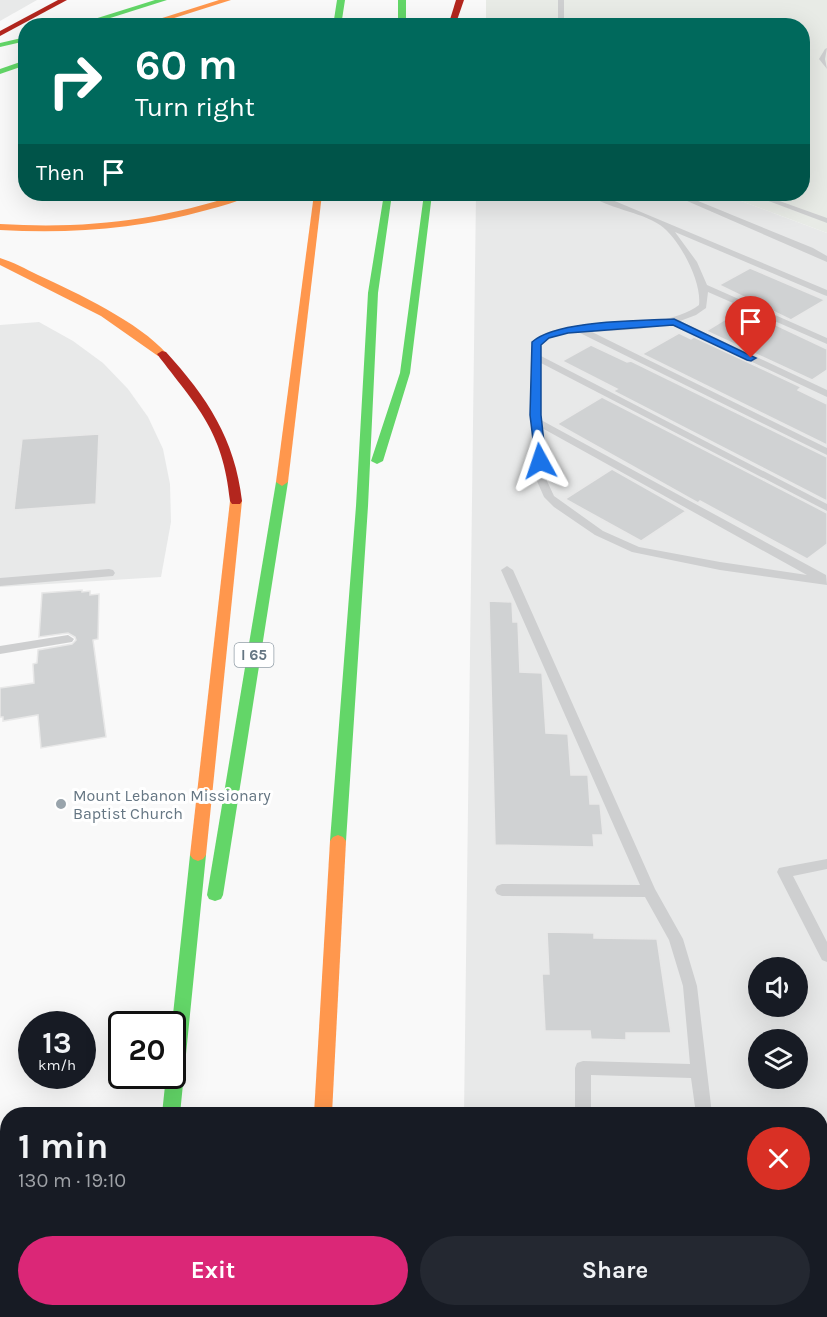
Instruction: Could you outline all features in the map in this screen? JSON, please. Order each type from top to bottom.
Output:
[{"type":"main road","points":[[30,18],[63,0]]},
{"type":"main road","points":[[102,18],[163,0]]},
{"type":"main road","points":[[167,18],[227,0]]},
{"type":"main road","points":[[338,18],[341,0]]},
{"type":"main road","points":[[402,0],[402,18]]},
{"type":"main road","points":[[403,18],[407,0]]},
{"type":"main road","points":[[454,18],[460,0]]},
{"type":"main road","points":[[0,34],[18,24]]},
{"type":"main road","points":[[0,45],[18,41]]},
{"type":"main road","points":[[0,65],[18,62]]},
{"type":"main road","points":[[0,72],[18,64]]},
{"type":"main road","points":[[0,227],[33,230],[88,230],[140,226],[186,216],[227,201]]},
{"type":"main road","name":"I 65","points":[[212,914],[284,467],[317,201]]},
{"type":"main road","points":[[323,1107],[345,726],[362,506],[373,293],[387,201]]},
{"type":"main road","points":[[362,506],[405,373],[427,201]]},
{"type":"main road","points":[[0,261],[47,282],[122,322],[165,355],[199,394],[227,448],[236,499],[172,1107]]},
{"type":"main road","points":[[181,1107],[195,1020]]},
{"type":"lane","points":[[561,0],[561,18]]},
{"type":"lane","points":[[827,50],[822,59],[827,67]]},
{"type":"lane","points":[[609,201],[827,293]]},
{"type":"lane","points":[[692,201],[827,259]]},
{"type":"lane","points":[[773,201],[827,221]]},
{"type":"lane","points":[[663,224],[692,259],[705,295],[703,306],[692,316],[674,322],[580,329],[545,336],[536,344],[536,421],[545,489],[558,506],[599,533],[623,545],[649,553],[827,581]]},
{"type":"lane","points":[[702,286],[827,341]]},
{"type":"lane","points":[[674,322],[827,394]]},
{"type":"lane","points":[[580,329],[827,452]]},
{"type":"lane","points":[[536,357],[827,508]]},
{"type":"lane","points":[[536,421],[827,581]]},
{"type":"lane","points":[[507,570],[649,891],[676,939],[690,986],[703,1107]]},
{"type":"lane","points":[[0,582],[110,573]]},
{"type":"lane","points":[[0,651],[68,639]]},
{"type":"lane","points":[[827,864],[784,872],[827,956]]},
{"type":"lane","points":[[502,890],[649,891]]},
{"type":"lane","points":[[583,1107],[583,1068],[698,1071]]},
{"type":"shaded area","points":[[0,0],[37,0],[0,21]]},
{"type":"shaded area","points":[[486,0],[827,0],[827,233],[741,201],[810,201],[810,18],[486,18]]},
{"type":"shaded area","points":[[476,201],[741,201],[827,233],[827,1107],[464,1107]]},
{"type":"shaded area","points":[[39,322],[73,341],[103,363],[128,389],[148,417],[163,449],[170,484],[171,522],[161,577],[0,587],[0,325]]},
{"type":"building","points":[[750,268],[825,300],[791,320],[719,285]]},
{"type":"building","points":[[742,309],[827,349],[827,370],[812,380],[706,331]]},
{"type":"building","points":[[679,333],[691,339],[694,337],[801,387],[798,390],[827,404],[827,445],[642,354]]},
{"type":"building","points":[[591,345],[627,362],[631,361],[827,457],[827,501],[613,391],[617,389],[562,361]]},
{"type":"building","points":[[602,397],[827,513],[827,544],[807,559],[700,501],[698,503],[557,424]]},
{"type":"building","points":[[99,434],[96,504],[14,510],[22,439]]},
{"type":"building","points":[[612,469],[686,511],[641,541],[565,499]]},
{"type":"building","points":[[82,590],[82,592],[90,591],[90,595],[99,594],[98,639],[93,640],[106,737],[41,748],[38,715],[3,721],[3,717],[0,717],[0,688],[34,683],[33,664],[37,663],[38,650],[72,644],[76,640],[68,633],[39,637],[42,593]]},
{"type":"building","points":[[489,601],[512,602],[513,622],[518,622],[520,672],[542,673],[546,733],[568,734],[571,775],[588,775],[590,804],[600,804],[603,835],[593,835],[594,847],[495,845]]},
{"type":"building","points":[[547,932],[594,933],[594,938],[657,939],[671,1033],[626,1033],[626,1040],[591,1039],[590,1031],[545,1031],[542,974],[549,974]]},
{"type":"traffic: fast","points":[[102,18],[163,0]]},
{"type":"traffic: fast","points":[[338,18],[341,0]]},
{"type":"traffic: fast","points":[[402,0],[402,18]]},
{"type":"traffic: fast","points":[[0,45],[18,41]]},
{"type":"traffic: fast","points":[[0,72],[18,65]]},
{"type":"traffic: fast","points":[[338,841],[362,506],[373,293],[387,201]]},
{"type":"traffic: fast","points":[[377,461],[405,373],[427,201]]},
{"type":"traffic: fast","points":[[215,895],[282,482]]},
{"type":"traffic: fast","points":[[172,1107],[198,855]]},
{"type":"traffic: slow","points":[[167,18],[227,0]]},
{"type":"traffic: slow","points":[[0,227],[64,229],[125,225],[185,213],[226,201]]},
{"type":"traffic: slow","points":[[282,482],[317,201]]},
{"type":"traffic: slow","points":[[0,261],[105,313],[162,354]]},
{"type":"traffic: slow","points":[[198,855],[236,501]]},
{"type":"traffic: slow","points":[[323,1107],[338,841]]},
{"type":"traffic: jam","points":[[30,18],[63,0]]},
{"type":"traffic: jam","points":[[454,18],[460,0]]},
{"type":"traffic: jam","points":[[0,34],[18,24]]},
{"type":"traffic: jam","points":[[162,354],[190,386],[213,421],[229,459],[236,501]]},
{"type":"place","name":"Mount Lebanon Missionary Baptist Church","points":[[61,804]]},
{"type":"route","points":[[540,461],[536,415],[536,344],[545,336],[568,330],[674,322],[751,358]]}]
